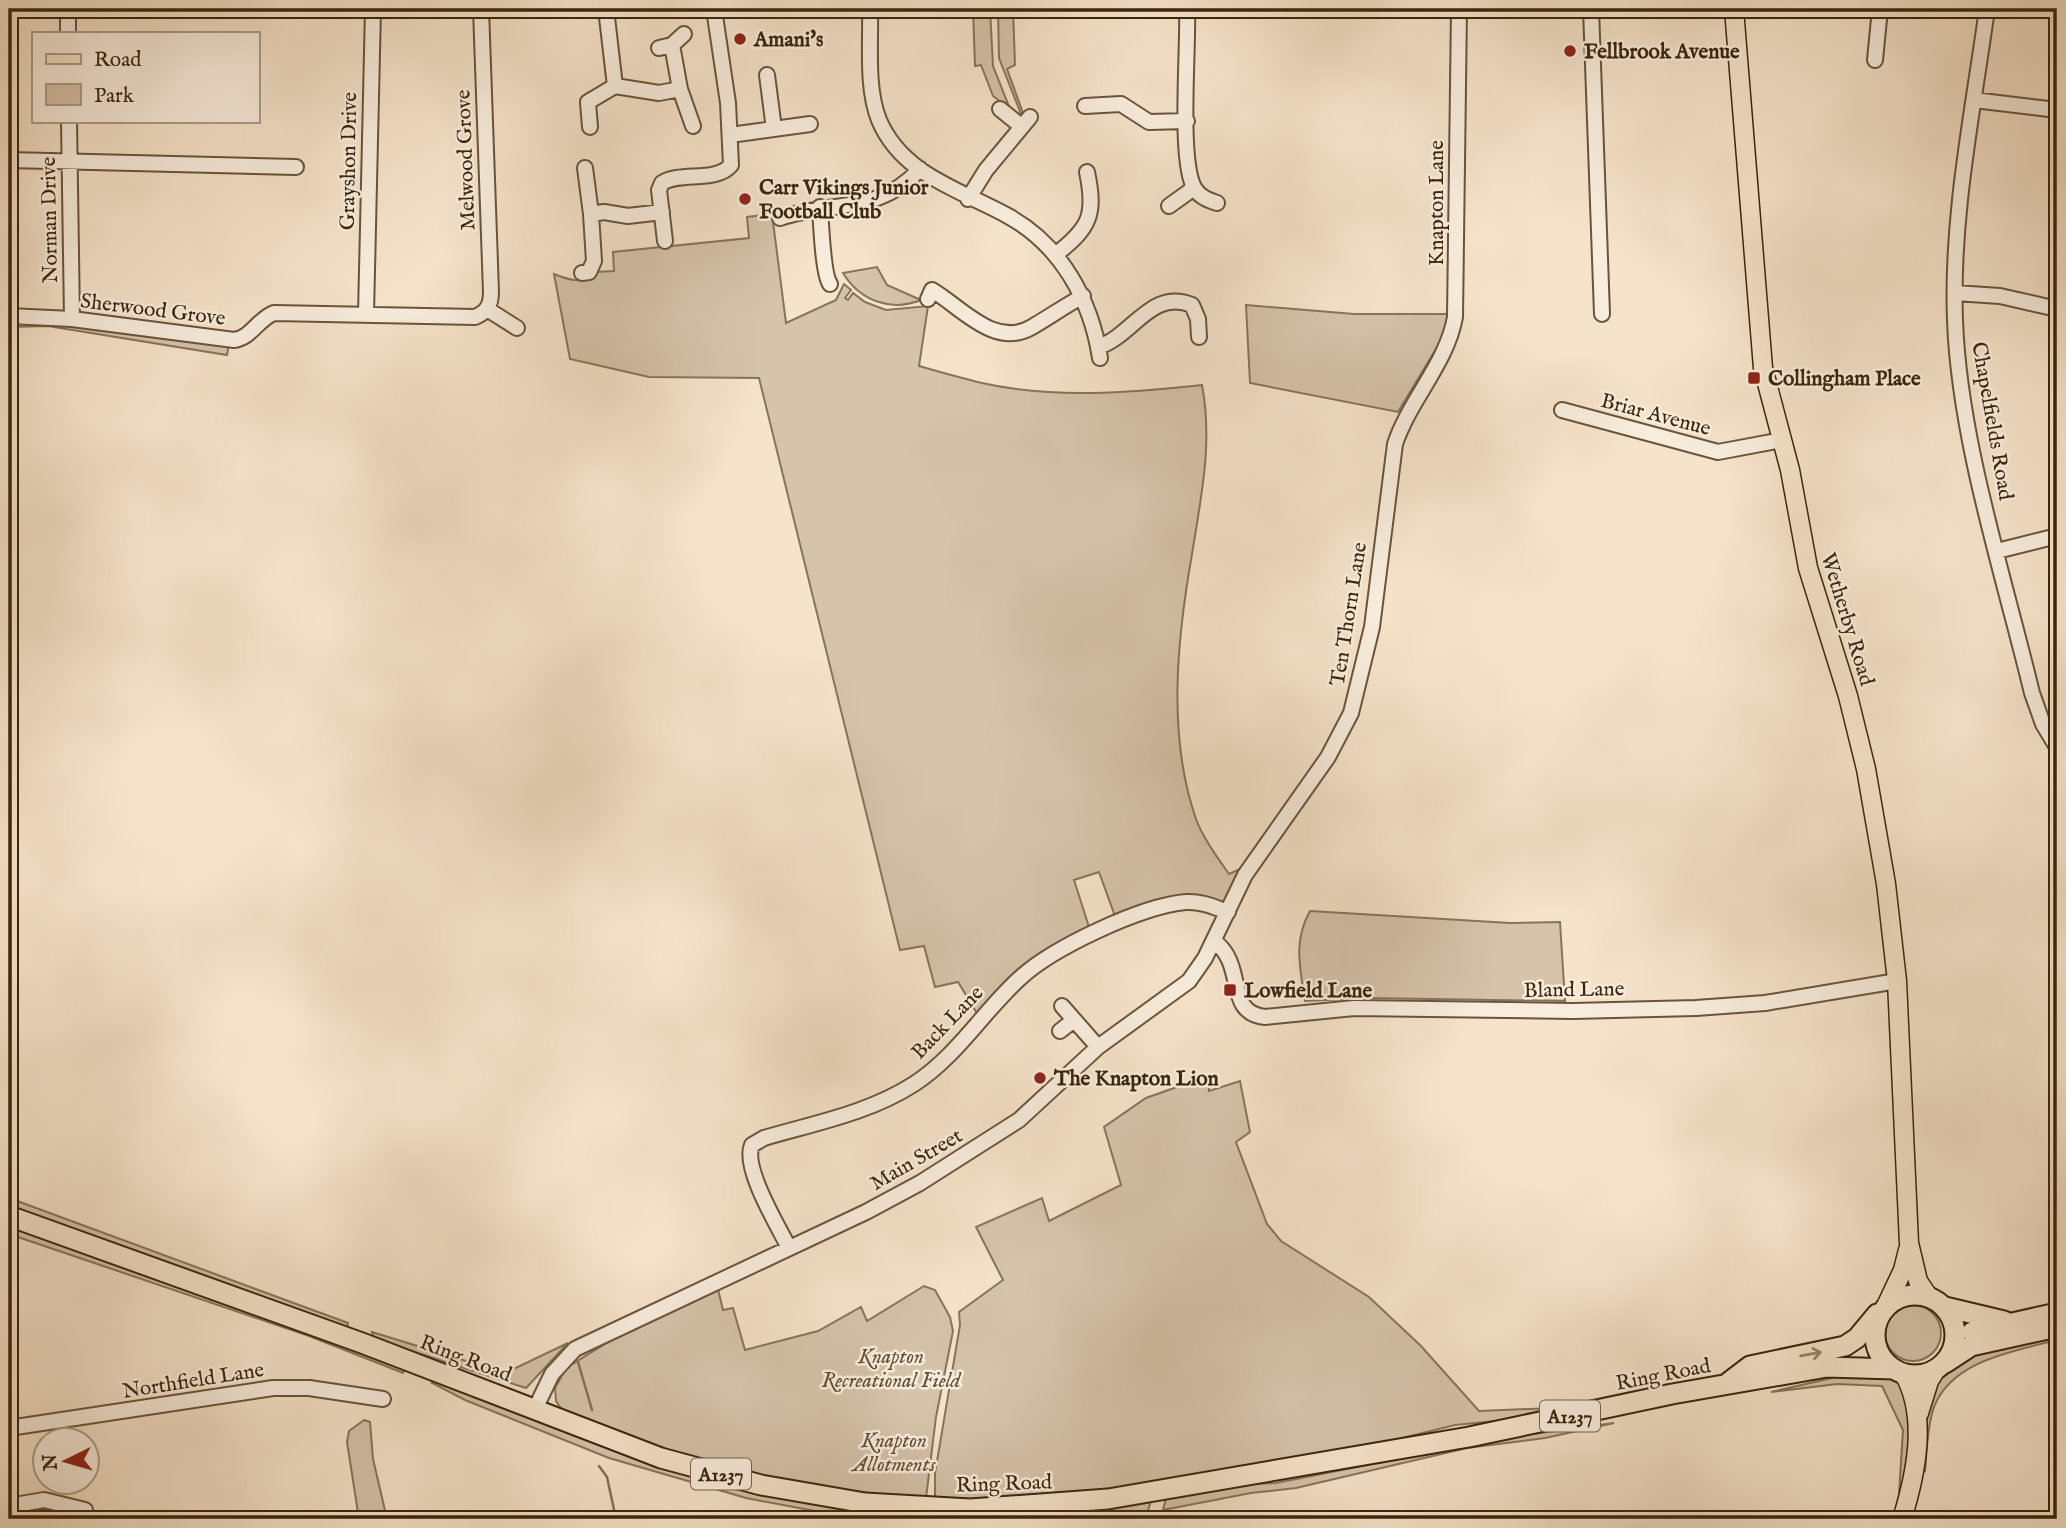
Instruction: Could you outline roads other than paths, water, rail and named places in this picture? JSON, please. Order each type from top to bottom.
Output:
[{"type":"highway","name":"Ring Road","points":[[9,1216],[362,1343],[661,1458],[761,1486],[865,1503],[970,1509],[1108,1499],[1244,1478],[1827,1367],[1899,1371]]},
{"type":"highway","points":[[1726,1385],[1751,1366],[1845,1346],[1866,1330],[1887,1303],[1905,1296],[1928,1296],[1954,1310],[2008,1322]]},
{"type":"highway","points":[[1887,1303],[1875,1328],[1875,1339],[1881,1356],[1899,1371],[1921,1375],[1936,1371],[1958,1352],[1970,1346],[2057,1327]]},
{"type":"highway","points":[[1936,1371],[1949,1356],[1955,1339],[1951,1317],[1954,1310]]},
{"type":"highway","points":[[1955,1339],[2008,1322],[2057,1313]]},
{"type":"highway","name":"Ring Road","points":[[1827,1367],[1860,1352],[1875,1339]]},
{"type":"main road","name":"Wetherby Road","points":[[1734,9],[1761,355],[1782,440],[1808,568],[1848,696],[1866,769],[1886,884],[1897,981],[1909,1243],[1918,1281],[1928,1296]]},
{"type":"main road","name":"Wetherby Road","points":[[1887,1303],[1903,1270],[1909,1243]]},
{"type":"main road","points":[[1899,1371],[1912,1392],[1917,1419],[1916,1461],[1902,1519]]},
{"type":"main road","points":[[1917,1419],[1936,1371]]},
{"type":"street","points":[[68,9],[68,32]]},
{"type":"street","name":"Grayshon Drive","points":[[366,314],[373,9]]},
{"type":"street","name":"Melwood Grove","points":[[481,9],[491,292],[487,309]]},
{"type":"street","points":[[606,9],[615,86]]},
{"type":"street","points":[[665,241],[662,183],[669,179],[726,170],[732,156],[714,9]]},
{"type":"street","points":[[870,9],[873,92],[878,117],[896,148],[920,169],[968,198],[1015,220],[1055,255],[1083,296],[1099,352],[1118,340],[1150,309],[1170,302],[1195,302],[1199,337]]},
{"type":"street","points":[[1187,9],[1188,36],[1184,66],[1189,173],[1194,188],[1200,195],[1217,203]]},
{"type":"street","name":"Knapton Lane","points":[[1421,389],[1446,347],[1455,317],[1459,9]]},
{"type":"street","points":[[1591,9],[1602,314]]},
{"type":"street","points":[[1875,60],[1880,9]]},
{"type":"street","name":"Chapelfields Road","points":[[1987,9],[1957,231],[1957,345],[1964,404],[2032,693],[2043,724],[2057,747]]},
{"type":"street","points":[[684,34],[666,46],[693,126]]},
{"type":"street","points":[[767,75],[774,129]]},
{"type":"street","points":[[590,127],[582,100],[615,86],[659,93],[680,89]]},
{"type":"street","points":[[1974,100],[2057,110]]},
{"type":"street","points":[[1085,106],[1121,104],[1149,122],[1187,121]]},
{"type":"street","points":[[968,198],[986,170],[1013,141],[1026,122],[1000,109]]},
{"type":"street","name":"Norman Drive","points":[[69,122],[72,319]]},
{"type":"street","points":[[730,135],[810,124]]},
{"type":"street","points":[[9,160],[296,167]]},
{"type":"street","points":[[582,273],[589,272],[594,261],[585,168]]},
{"type":"street","points":[[780,218],[820,207],[873,202],[898,190],[920,169]]},
{"type":"street","points":[[1055,255],[1082,232],[1089,219],[1092,199],[1085,182]]},
{"type":"street","points":[[1169,206],[1194,188]]},
{"type":"street","points":[[820,207],[825,243],[824,270],[830,284]]},
{"type":"street","points":[[591,214],[628,216],[662,212]]},
{"type":"street","points":[[932,290],[987,329],[1002,334],[1025,331],[1083,296]]},
{"type":"street","points":[[1955,293],[2000,296],[2057,309]]},
{"type":"street","points":[[366,314],[475,317],[487,309],[517,328]]},
{"type":"street","name":"Sherwood Grove","points":[[9,316],[72,319],[234,340],[244,338],[265,317],[274,313],[366,314]]},
{"type":"street","name":"Ten Thorn Lane","points":[[1252,863],[1328,757],[1351,713],[1372,627],[1395,444],[1405,415],[1421,389]]},
{"type":"street","name":"Briar Avenue","points":[[1562,410],[1718,452],[1782,440]]},
{"type":"street","points":[[1997,551],[2057,536]]},
{"type":"street","name":"Main Street","points":[[535,1409],[552,1374],[575,1349],[889,1200],[999,1134],[1037,1106],[1098,1046],[1181,990],[1214,941],[1252,863]]},
{"type":"street","name":"Back Lane","points":[[789,1248],[755,1176],[749,1153],[752,1145],[764,1138],[871,1106],[914,1084],[944,1059],[1017,981],[1060,950],[1106,928],[1178,904],[1198,902],[1227,912]]},
{"type":"street","name":"Bland Lane","points":[[1214,941],[1230,957],[1239,999],[1251,1014],[1265,1017],[1354,1008],[1573,1011],[1696,1008],[1777,1001],[1897,981]]},
{"type":"street","points":[[1062,1006],[1098,1046]]},
{"type":"street","points":[[1060,1031],[1074,1020]]},
{"type":"street","name":"Northfield Lane","points":[[9,1428],[273,1388],[309,1388],[383,1399]]},
{"type":"street","points":[[9,1506],[55,1501],[85,1510]]},
{"type":"waterway","points":[[578,1362],[592,1410]]},
{"type":"waterway","points":[[599,1466],[607,1477],[616,1519]]},
{"type":"waterway","points":[[1167,1519],[1170,1511]]},
{"type":"place","name":"Amani's","points":[[740,39]]},
{"type":"place","name":"Fellbrook Avenue","points":[[1570,51]]},
{"type":"place","name":"Carr Vikings Junior Football Club","points":[[745,199]]},
{"type":"place","name":"Collingham Place","points":[[1754,378]]},
{"type":"place","name":"Lowfield Lane","points":[[1230,990]]},
{"type":"place","name":"The Knapton Lion","points":[[1040,1078]]},
{"type":"park label","name":"Knapton Recreational Field","points":[[891,1368]]},
{"type":"park label","name":"Knapton Allotments","points":[[894,1452]]}]
